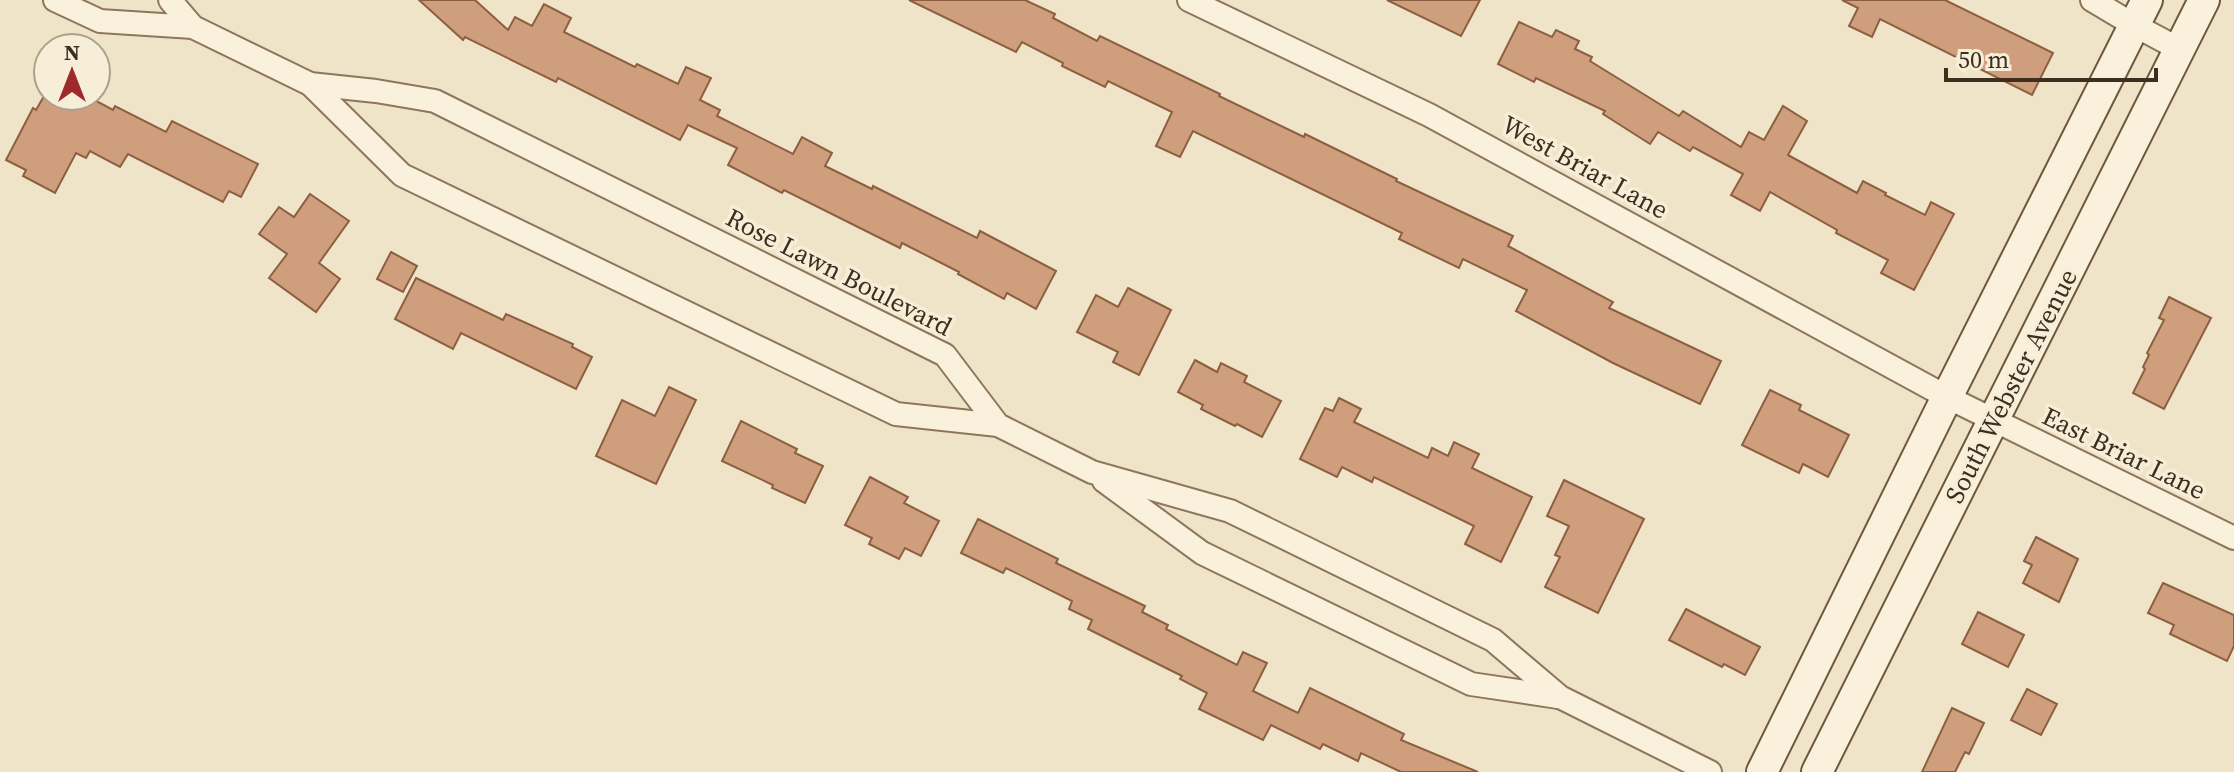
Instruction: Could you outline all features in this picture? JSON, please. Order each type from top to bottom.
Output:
[{"type":"main road","name":"South Webster Avenue","points":[[1817,772],[2204,0]]},
{"type":"main road","name":"South Webster Avenue","points":[[1762,772],[2140,13]]},
{"type":"street","points":[[55,0],[100,21],[193,27]]},
{"type":"street","name":"Rose Lawn Boulevard","points":[[170,0],[193,27],[310,84],[435,101],[945,355],[998,425],[1092,472],[1230,511],[1493,640],[1560,697],[1710,772]]},
{"type":"street","name":"West Briar Lane","points":[[1189,0],[1429,115],[1947,397]]},
{"type":"street","points":[[2092,0],[2140,13],[2179,49]]},
{"type":"street","points":[[310,84],[402,175],[896,414],[998,425]]},
{"type":"street","name":"East Briar Lane","points":[[1947,397],[2234,538]]},
{"type":"street","points":[[1092,472],[1202,553],[1471,684],[1560,697]]},
{"type":"building","points":[[419,0],[475,0],[508,30],[515,17],[532,26],[544,4],[571,18],[564,32],[635,67],[637,64],[678,84],[686,67],[711,78],[700,100],[720,110],[717,116],[793,154],[802,137],[832,153],[825,166],[872,189],[873,186],[977,238],[980,231],[1056,271],[1036,309],[1007,293],[1004,299],[902,243],[900,248],[728,165],[737,148],[688,125],[680,140],[558,78],[556,82],[465,37],[463,40]]},
{"type":"building","points":[[909,0],[1025,0],[1055,14],[1053,18],[1097,41],[1100,36],[1513,236],[1508,246],[1613,302],[1609,308],[1721,361],[1700,404],[1613,363],[1516,311],[1527,290],[1463,259],[1459,268],[1399,239],[1402,233],[1193,131],[1180,157],[1156,146],[1172,112],[1108,81],[1105,87],[1022,42],[1016,52]]},
{"type":"building","points":[[1387,0],[1480,0],[1461,36]]},
{"type":"building","points":[[1842,0],[1945,0],[2053,53],[2032,95],[1880,19],[1872,37],[1849,26],[1858,8]]},
{"type":"building","points":[[1519,22],[1552,37],[1556,30],[1579,41],[1575,49],[1592,57],[1590,61],[1679,116],[1683,111],[1741,147],[1749,132],[1764,140],[1783,106],[1807,121],[1788,155],[1857,193],[1863,181],[1925,215],[1931,202],[1954,214],[1914,290],[1881,273],[1888,260],[1836,233],[1837,230],[1770,192],[1760,211],[1731,195],[1743,174],[1693,147],[1690,151],[1658,132],[1650,144],[1603,114],[1605,111],[1536,78],[1534,82],[1498,64]]},
{"type":"building","points":[[115,106],[166,132],[172,121],[258,164],[241,197],[229,191],[223,202],[128,154],[120,167],[90,151],[86,158],[76,153],[55,193],[23,176],[26,170],[6,160],[32,110],[112,112]]},
{"type":"building","points":[[310,194],[349,221],[319,263],[340,279],[316,312],[269,278],[287,254],[259,234],[279,207],[294,217]]},
{"type":"building","points":[[391,252],[417,266],[403,292],[377,279]]},
{"type":"building","points":[[416,278],[503,320],[506,314],[573,344],[572,347],[592,357],[576,389],[461,333],[453,349],[395,319]]},
{"type":"building","points":[[1128,288],[1171,310],[1139,375],[1113,362],[1118,352],[1077,332],[1096,295],[1118,307]]},
{"type":"building","points":[[2169,297],[2211,318],[2164,409],[2133,393],[2145,369],[2147,353],[2164,320],[2159,318]]},
{"type":"building","points":[[1195,360],[1217,372],[1221,363],[1247,376],[1244,382],[1281,401],[1262,437],[1201,409],[1203,405],[1178,392]]},
{"type":"building","points":[[669,387],[696,400],[656,484],[596,456],[622,400],[655,416]]},
{"type":"building","points":[[1770,390],[1801,405],[1799,410],[1849,435],[1828,477],[1803,464],[1799,473],[1742,445]]},
{"type":"building","points":[[1339,398],[1361,409],[1354,422],[1428,458],[1432,448],[1448,456],[1454,442],[1479,454],[1472,468],[1532,497],[1501,562],[1465,544],[1474,526],[1374,477],[1372,482],[1342,467],[1337,477],[1300,459],[1325,408],[1333,411]]},
{"type":"building","points":[[741,421],[823,466],[805,503],[722,461]]},
{"type":"building","points":[[870,477],[908,497],[904,503],[939,521],[921,556],[905,548],[899,559],[869,544],[872,538],[845,525]]},
{"type":"building","points":[[1564,480],[1644,519],[1598,613],[1545,587],[1560,557],[1555,555],[1569,526],[1547,516]]},
{"type":"building","points":[[978,519],[1058,559],[1056,563],[1145,606],[1142,612],[1168,625],[1166,629],[1237,665],[1243,652],[1267,663],[1253,691],[1298,713],[1310,688],[1404,734],[1401,740],[1478,772],[1401,772],[1361,753],[1358,761],[1323,744],[1320,749],[1271,725],[1263,740],[1199,709],[1207,693],[1180,679],[1182,676],[1088,629],[1092,620],[1069,609],[1072,601],[1006,568],[1003,573],[961,553]]},
{"type":"building","points":[[2036,537],[2078,559],[2059,602],[2023,583],[2032,565],[2024,561]]},
{"type":"building","points":[[2163,583],[2234,615],[2234,646],[2227,661],[2170,634],[2174,625],[2148,613]]},
{"type":"building","points":[[1686,609],[1760,647],[1745,675],[1669,640]]},
{"type":"building","points":[[1978,612],[2024,635],[2008,667],[1962,644]]},
{"type":"building","points":[[2027,689],[2057,704],[2041,735],[2011,720]]},
{"type":"building","points":[[1952,708],[1984,723],[1969,754],[1965,752],[1955,772],[1922,772]]}]
